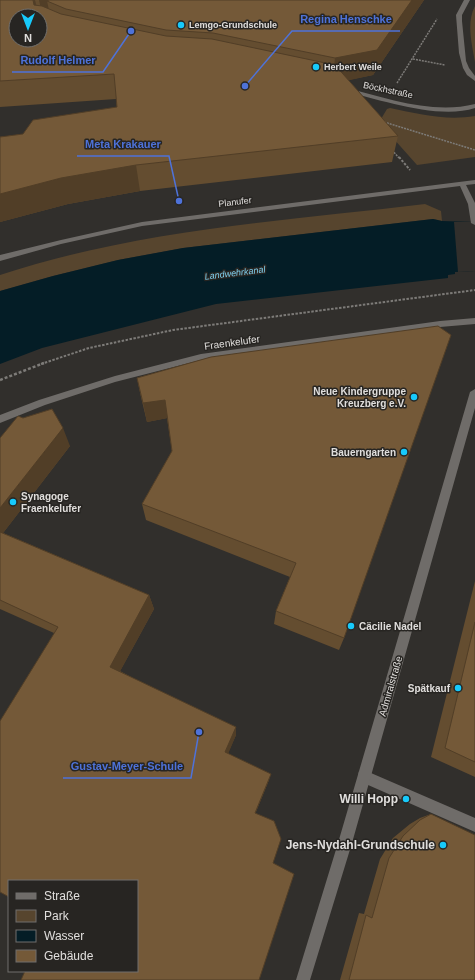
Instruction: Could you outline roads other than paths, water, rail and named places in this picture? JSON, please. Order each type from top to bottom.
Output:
[{"type":"street","points":[[467,0],[459,15],[463,61],[466,70],[470,76],[475,79]]},
{"type":"street","name":"Böckhstraße","points":[[343,90],[437,109],[459,110],[475,106]]},
{"type":"street","name":"Planufer","points":[[0,258],[61,242],[142,224],[475,182]]},
{"type":"street","points":[[462,184],[472,204],[475,222]]},
{"type":"street","name":"Fraenkelufer","points":[[0,419],[42,402],[108,382],[201,357],[440,324],[475,321]]},
{"type":"street","name":"Admiralstraße","points":[[303,980],[345,843],[475,392]]},
{"type":"street","points":[[364,776],[475,825]]},
{"type":"water","name":"Landwehrkanal","points":[[433,219],[442,221],[475,222],[475,271],[455,272],[455,274],[448,275],[448,278],[216,304],[42,348],[0,364],[0,291],[118,260],[183,248]]},
{"type":"place","name":"Lemgo-Grundschule","points":[[181,25]]},
{"type":"place","name":"Rudolf Helmer","points":[[131,31]]},
{"type":"place","name":"Herbert Weile","points":[[316,67]]},
{"type":"place","name":"Regina Henschke","points":[[245,86]]},
{"type":"place","name":"Meta Krakauer","points":[[179,201]]},
{"type":"place","name":"Neue Kindergruppe Kreuzberg e.V.","points":[[414,397]]},
{"type":"place","name":"Bauerngarten","points":[[404,452]]},
{"type":"place","name":"Synagoge Fraenkelufer","points":[[13,502]]},
{"type":"place","name":"Cäcilie Nadel","points":[[351,626]]},
{"type":"place","name":"Spätkauf","points":[[458,688]]},
{"type":"place","name":"Gustav-Meyer-Schule","points":[[199,732]]},
{"type":"place","name":"Willi Hopp","points":[[406,799]]},
{"type":"place","name":"Jens-Nydahl-Grundschule","points":[[443,845]]}]
